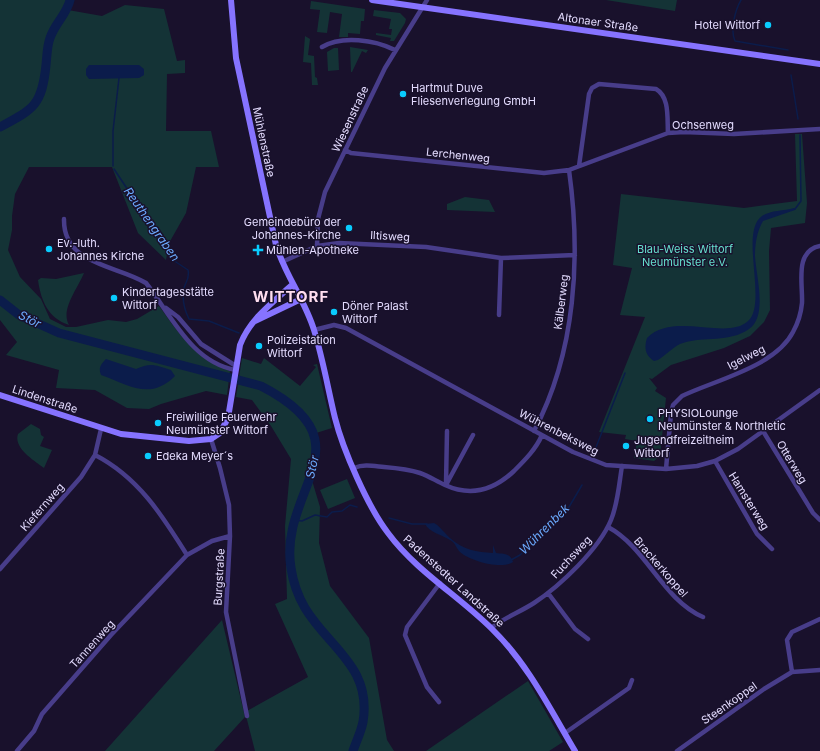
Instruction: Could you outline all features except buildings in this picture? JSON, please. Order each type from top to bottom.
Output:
[{"type":"street","name":"Mühlenstraße","points":[[231,0],[236,58],[272,232],[282,262],[301,300]]},
{"type":"street","name":"Altonaer Straße","points":[[372,0],[820,64]]},
{"type":"street","name":"Wiesenstraße","points":[[317,246],[318,219],[321,203],[345,150],[395,50],[427,0]]},
{"type":"street","points":[[322,47],[332,42],[356,41],[374,43],[395,50]]},
{"type":"street","points":[[579,166],[589,94],[592,88],[599,84],[656,90],[660,92],[665,99],[668,133]]},
{"type":"street","name":"Ochsenweg","points":[[569,170],[668,133],[684,132],[734,134],[820,129]]},
{"type":"street","name":"Lerchenweg","points":[[345,150],[350,153],[544,174],[569,170]]},
{"type":"street","name":"Kälberweg","points":[[534,431],[553,386],[562,354],[572,301],[575,255],[573,205],[569,170]]},
{"type":"street","points":[[64,219],[66,232],[70,242],[80,255],[136,277],[146,283],[190,343],[202,354],[220,365],[236,369]]},
{"type":"street","name":"Iltisweg","points":[[282,262],[317,246],[339,243],[417,246],[501,258],[575,255]]},
{"type":"street","name":"Igelweg","points":[[666,469],[671,410],[673,405],[682,396],[763,361],[783,346],[793,333],[800,316],[804,257],[811,249],[820,246]]},
{"type":"street","points":[[499,315],[501,258]]},
{"type":"street","points":[[101,429],[138,437],[189,441],[211,439],[220,433],[226,424],[240,345],[244,334],[253,322],[293,284]]},
{"type":"street","points":[[253,322],[301,300]]},
{"type":"street","name":"Padenstedter Landstraße","points":[[301,300],[314,330],[335,420],[343,443],[376,514],[387,533],[399,547],[492,628],[522,664],[575,751]]},
{"type":"street","points":[[164,307],[178,317],[202,344],[236,369]]},
{"type":"street","name":"Wührenbeksweg","points":[[314,330],[334,325],[346,328],[534,431],[593,461],[606,465],[666,469],[685,468],[715,461],[738,449],[820,390]]},
{"type":"street","name":"Lindenstraße","points":[[0,395],[101,429]]},
{"type":"street","name":"Kiefernweg","points":[[0,569],[81,477],[95,455],[101,429]]},
{"type":"street","points":[[446,485],[447,431]]},
{"type":"street","name":"Otterweg","points":[[764,431],[813,513],[820,520]]},
{"type":"street","points":[[446,485],[472,435]]},
{"type":"street","points":[[354,468],[364,465],[413,471],[446,485],[470,492],[491,487],[511,474],[525,460],[542,435]]},
{"type":"street","name":"Burgstraße","points":[[211,439],[227,495],[230,536],[226,612],[247,716]]},
{"type":"street","points":[[95,455],[118,469],[146,494],[160,512],[187,555]]},
{"type":"street","name":"Hamsterweg","points":[[715,461],[757,534],[772,549]]},
{"type":"street","name":"Fuchsweg","points":[[492,628],[548,593],[575,568],[599,540],[608,527],[615,505],[622,466]]},
{"type":"street","name":"Brackerkoppel","points":[[608,527],[635,550],[686,609],[703,617]]},
{"type":"street","name":"Tannenweg","points":[[17,751],[34,731],[42,714],[116,630],[187,555],[206,543],[230,536]]},
{"type":"street","points":[[439,702],[427,687],[405,635],[407,627],[440,583]]},
{"type":"street","points":[[548,593],[575,629],[588,639]]},
{"type":"street","points":[[792,672],[787,637],[792,632],[820,619]]},
{"type":"street","name":"Steenkoppel","points":[[677,751],[764,689],[792,672],[820,670]]},
{"type":"street","points":[[565,733],[629,688],[632,680]]},
{"type":"green space","points":[[0,0],[70,0],[68,10],[102,16],[125,5],[164,9],[177,61],[185,60],[185,73],[167,74],[166,131],[211,131],[219,167],[196,167],[186,213],[169,243],[166,260],[138,233],[112,167],[29,167],[15,194],[12,230],[8,250],[20,277],[41,299],[50,319],[66,327],[76,327],[108,320],[126,322],[137,319],[159,306],[181,336],[189,344],[207,359],[230,371],[227,395],[206,391],[149,409],[127,408],[95,390],[56,388],[59,370],[6,355],[17,342],[0,320]]},
{"type":"green space","points":[[606,0],[677,0],[675,11]]},
{"type":"green space","points":[[311,1],[365,9],[364,21],[361,21],[360,34],[348,33],[348,37],[339,37],[342,14],[330,12],[327,33],[317,32],[320,10],[310,9]]},
{"type":"green space","points":[[374,10],[400,13],[406,19],[394,41],[390,41],[391,38],[376,35],[376,33],[391,35],[392,29],[389,29],[391,19],[373,16]]},
{"type":"green space","points":[[305,36],[310,39],[308,55],[314,56],[315,77],[317,78],[318,85],[312,85],[311,63],[303,62]]},
{"type":"green space","points":[[350,47],[368,50],[366,53],[362,51],[352,72],[351,72]]},
{"type":"green space","points":[[334,48],[338,48],[339,70],[328,71],[327,52]]},
{"type":"green space","name":"Blau-Weiss Wittorf Neumünster e.V.","points":[[795,134],[802,134],[807,203],[805,223],[771,228],[769,251],[770,310],[764,322],[750,336],[724,348],[671,365],[652,379],[649,378],[657,388],[655,391],[666,398],[660,456],[654,461],[634,458],[637,441],[625,439],[626,435],[599,432],[645,317],[620,315],[632,268],[613,265],[621,194],[744,208],[797,201]]},
{"type":"green space","points":[[465,197],[489,200],[495,212],[447,210],[447,204]]},
{"type":"green space","points":[[84,273],[68,306],[67,319],[69,325],[56,318],[47,308],[41,295],[38,280],[41,278],[56,279]]},
{"type":"green space","points":[[242,358],[261,364],[264,358],[300,386],[316,367],[313,365],[317,364],[332,428],[313,434],[316,459],[311,477],[320,507],[319,543],[330,586],[369,638],[387,740],[394,751],[354,751],[357,739],[353,751],[255,751],[245,712],[308,677],[275,604],[287,599],[285,526],[291,459],[271,426],[252,400],[236,397]]},
{"type":"green space","points":[[31,424],[40,429],[41,435],[44,437],[40,446],[52,450],[44,468],[26,454],[17,439],[18,434]]},
{"type":"green space","points":[[347,479],[355,498],[328,509],[320,490]]},
{"type":"green space","points":[[222,620],[245,717],[214,751],[105,751]]},
{"type":"green space","points":[[528,681],[563,742],[549,751],[426,751]]},
{"type":"water","points":[[89,65],[139,65],[144,69],[144,75],[139,78],[89,79],[86,75],[86,69]]},
{"type":"water","points":[[794,208],[796,209],[795,210],[763,221],[759,229],[755,256],[760,305],[755,323],[749,329],[733,336],[683,343],[658,360],[654,361],[651,359],[646,351],[646,342],[647,338],[658,330],[685,326],[727,328],[739,326],[748,321],[753,312],[755,299],[753,237],[756,224],[762,216],[766,214]]},
{"type":"water","points":[[106,359],[136,369],[149,365],[157,366],[171,370],[175,376],[166,384],[157,388],[139,389],[101,375],[100,366]]},
{"type":"water","points":[[434,523],[439,526],[450,538],[465,548],[493,553],[493,545],[496,553],[509,555],[513,562],[494,565],[471,558],[460,552],[452,541],[433,531],[425,524]]},
{"type":"waterway","name":"Stör","points":[[0,127],[28,110],[39,97],[42,89],[50,38],[70,0]]},
{"type":"waterway","name":"Wührenbek","points":[[741,0],[734,20],[733,32],[735,41],[788,50]]},
{"type":"waterway","name":"Wührenbek","points":[[791,75],[798,119]]},
{"type":"waterway","name":"Reuthengraben","points":[[113,166],[113,131],[119,78]]},
{"type":"waterway","name":"Wührenbek","points":[[795,209],[801,201],[800,135]]},
{"type":"waterway","name":"Reuthengraben","points":[[114,169],[176,262],[188,270],[183,300],[189,319],[209,321],[239,333]]},
{"type":"waterway","name":"Stör","points":[[0,300],[19,315],[59,333],[261,386],[294,407],[311,427],[316,448],[313,469],[296,514],[291,540],[291,568],[296,589],[305,608],[346,659],[355,672],[361,687],[364,703],[363,722],[353,751]]},
{"type":"waterway","name":"Wührenbek","points":[[593,455],[625,373]]},
{"type":"waterway","name":"Wührenbek","points":[[511,560],[520,555],[569,507],[582,485]]},
{"type":"waterway","name":"Wührenbek","points":[[295,520],[302,521],[315,515],[327,517],[332,512],[342,511],[350,505],[357,507]]},
{"type":"waterway","name":"Wührenbek","points":[[389,518],[412,524],[427,524]]},
{"type":"place","name":"Hotel Wittorf","points":[[768,25]]},
{"type":"place","name":"Hartmut Duve Fliesenverlegung GmbH","points":[[403,94]]},
{"type":"place","name":"Gemeindebüro der Johannes-Kirche","points":[[349,228]]},
{"type":"place","name":"Ev.-luth. Johannes Kirche","points":[[49,249]]},
{"type":"place","name":"Mühlen-Apotheke","points":[[258,250]]},
{"type":"place","name":"Kindertagesstätte Wittorf","points":[[114,298]]},
{"type":"place","name":"Döner Palast Wittorf","points":[[334,312]]},
{"type":"place","name":"Polizeistation Wittorf","points":[[259,346]]},
{"type":"place","name":"PHYSIOLounge Neumünster & Northletic","points":[[650,419]]},
{"type":"place","name":"Freiwillige Feuerwehr Neumünster Wittorf","points":[[158,423]]},
{"type":"place","name":"Jugendfreizeitheim Wittorf","points":[[626,446]]},
{"type":"place","name":"Edeka Meyer´s","points":[[148,456]]},
{"type":"district","name":"WITTORF","points":[[291,296]]}]
